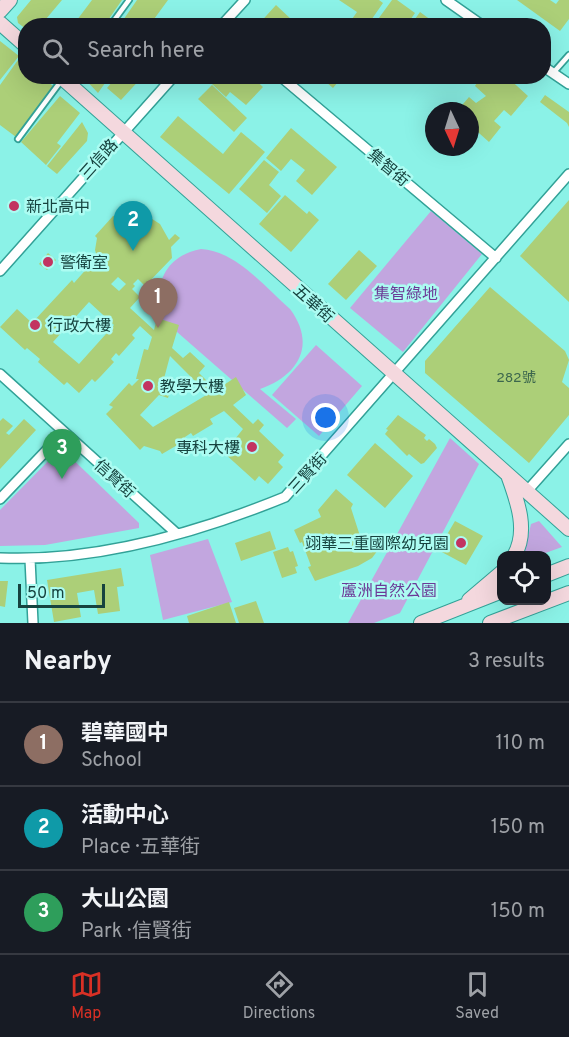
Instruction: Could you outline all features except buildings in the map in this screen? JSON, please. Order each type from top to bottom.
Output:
[{"type":"street","points":[[0,12],[10,0]]},
{"type":"street","points":[[228,18],[245,0]]},
{"type":"street","points":[[446,0],[472,18]]},
{"type":"street","points":[[2,29],[18,40]]},
{"type":"street","points":[[553,73],[569,84]]},
{"type":"street","name":"五華街","points":[[71,84],[569,529]]},
{"type":"street","name":"三信路","points":[[0,270],[167,84]]},
{"type":"street","name":"集智街","points":[[289,84],[496,258]]},
{"type":"street","name":"三賢街","points":[[0,558],[30,559],[94,552],[176,533],[285,497],[569,174]]},
{"type":"street","name":"信賢街","points":[[0,374],[176,533]]},
{"type":"street","points":[[0,500],[64,432]]},
{"type":"street","points":[[528,490],[569,444]]},
{"type":"street","points":[[507,473],[518,501],[521,526],[515,551]]},
{"type":"street","points":[[30,559],[33,623]]},
{"type":"street","points":[[551,572],[569,566]]},
{"type":"street","points":[[459,608],[497,575]]},
{"type":"street","points":[[421,623],[497,593]]},
{"type":"street","points":[[490,623],[569,593]]},
{"type":"lane","points":[[116,18],[129,0]]},
{"type":"lane","points":[[553,73],[569,55]]},
{"type":"lane","points":[[18,139],[62,84]]},
{"type":"green space","name":"集智綠地","points":[[431,211],[482,254],[403,352],[350,308]]},
{"type":"green space","points":[[201,249],[214,251],[238,263],[290,309],[298,322],[302,335],[299,358],[285,376],[260,389],[296,419],[287,428],[137,297],[147,287],[159,298],[162,280],[170,265],[183,255]]},
{"type":"green space","points":[[316,345],[362,386],[319,436],[272,395]]},
{"type":"green space","name":"蘆洲自然公園","points":[[450,438],[479,464],[400,613],[374,623],[348,623]]},
{"type":"green space","points":[[61,448],[139,523],[139,528],[45,545],[0,546],[0,510]]},
{"type":"green space","points":[[539,521],[562,547],[551,551],[525,551],[531,524]]},
{"type":"green space","points":[[208,539],[232,602],[163,620],[150,555]]},
{"type":"place","name":"新北高中","points":[[14,206]]},
{"type":"place","name":"活動中心","points":[[133,251]]},
{"type":"place","name":"警衛室","points":[[48,262]]},
{"type":"place","name":"行政大樓","points":[[35,325]]},
{"type":"place","name":"碧華國中","points":[[158,328]]},
{"type":"place","name":"教學大樓","points":[[148,386]]},
{"type":"place","name":"專科大樓","points":[[252,447]]},
{"type":"place","name":"大山公園","points":[[62,479]]},
{"type":"place","name":"翊華三重國際幼兒園","points":[[461,543]]}]
